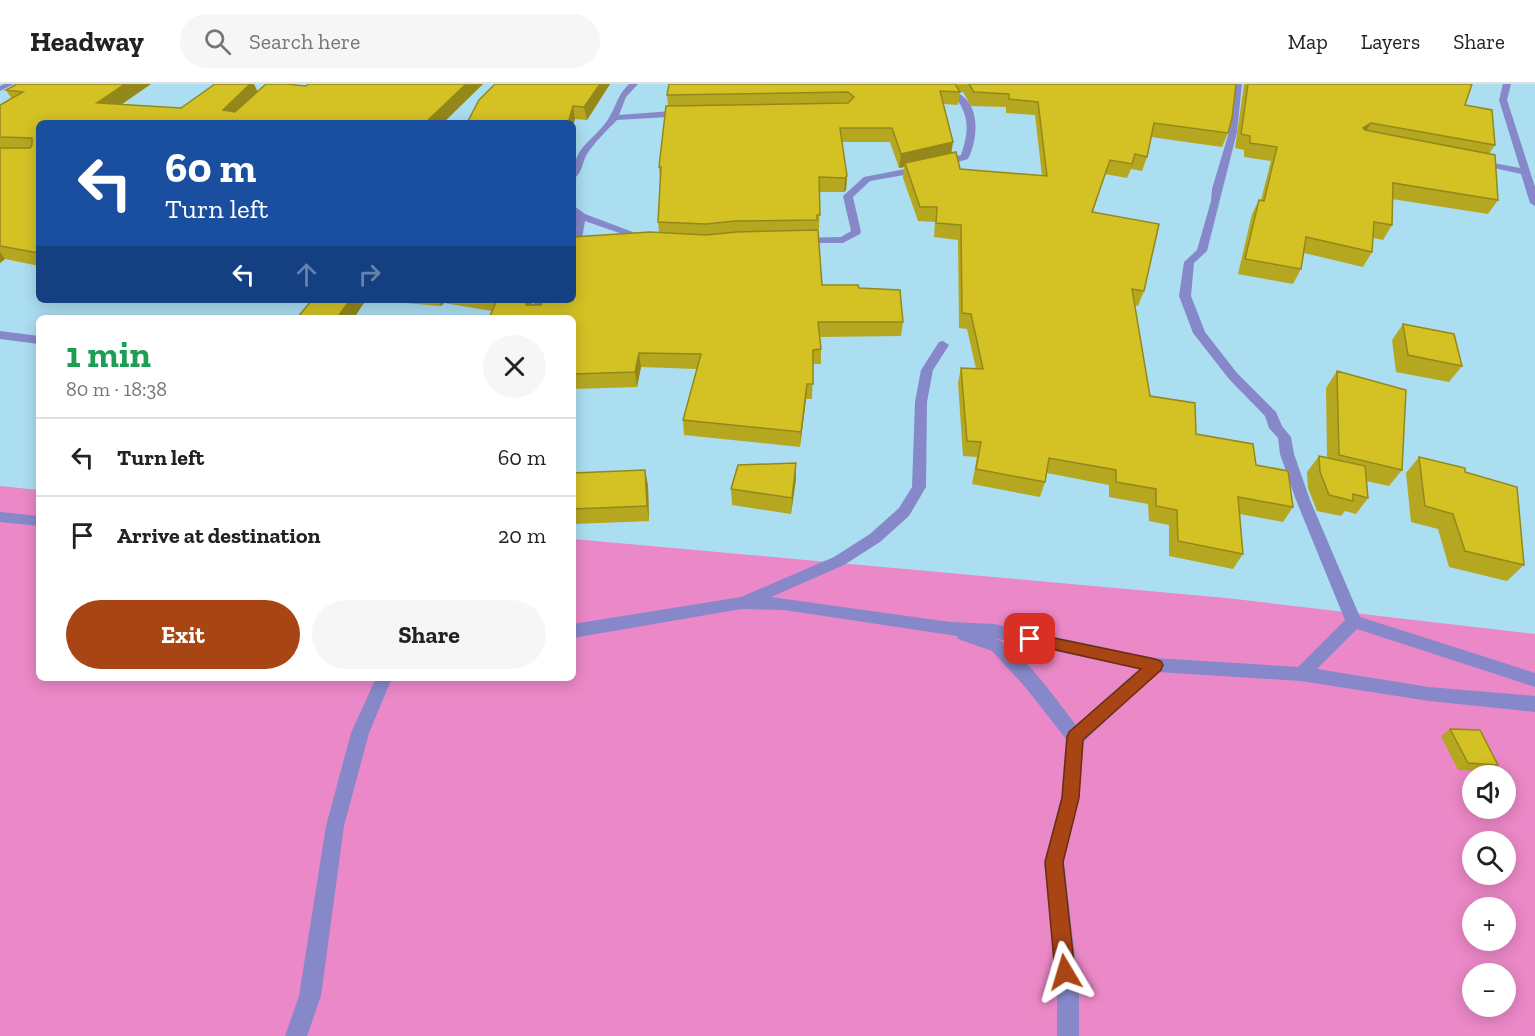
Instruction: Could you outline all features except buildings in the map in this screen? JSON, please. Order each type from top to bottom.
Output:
[{"type":"street","points":[[0,89],[10,84]]},
{"type":"street","points":[[576,169],[582,155],[614,118],[622,96],[634,84]]},
{"type":"street","points":[[1238,84],[1233,132],[1221,180],[1216,189],[1216,201],[1202,251],[1190,262],[1185,296],[1199,333],[1233,376],[1254,395],[1284,437],[1287,454],[1303,500],[1354,622],[1535,680]]},
{"type":"street","points":[[1507,84],[1503,100],[1535,203]]},
{"type":"street","points":[[784,241],[843,240],[856,232],[848,196],[867,179],[927,168],[965,157],[974,133],[966,105],[958,95]]},
{"type":"street","points":[[614,118],[697,113]]},
{"type":"street","points":[[1467,161],[1524,172]]},
{"type":"street","points":[[578,245],[577,212],[656,241],[619,242]]},
{"type":"street","points":[[0,335],[36,340]]},
{"type":"street","points":[[741,603],[839,561],[875,538],[904,512],[919,487],[921,402],[927,369],[943,345]]},
{"type":"street","points":[[0,517],[36,521]]},
{"type":"street","points":[[576,630],[741,603],[784,604],[950,629],[994,631],[1155,665],[1301,674],[1429,694],[1535,704]]},
{"type":"street","points":[[1301,674],[1354,622]]},
{"type":"street","points":[[950,629],[998,646],[1032,683],[1075,737],[1070,798],[1054,862],[1068,993],[1068,1036]]},
{"type":"street","points":[[1075,737],[1155,665]]},
{"type":"street","points":[[296,1036],[310,996],[335,826],[360,734],[383,681]]},
{"type":"shaded area","points":[[0,486],[36,490],[36,681],[576,681],[576,539],[1226,598],[1535,634],[1535,1036],[0,1036]]},
{"type":"route","points":[[1030,639],[1155,665],[1075,737],[1070,798],[1054,862],[1065,972]]}]
